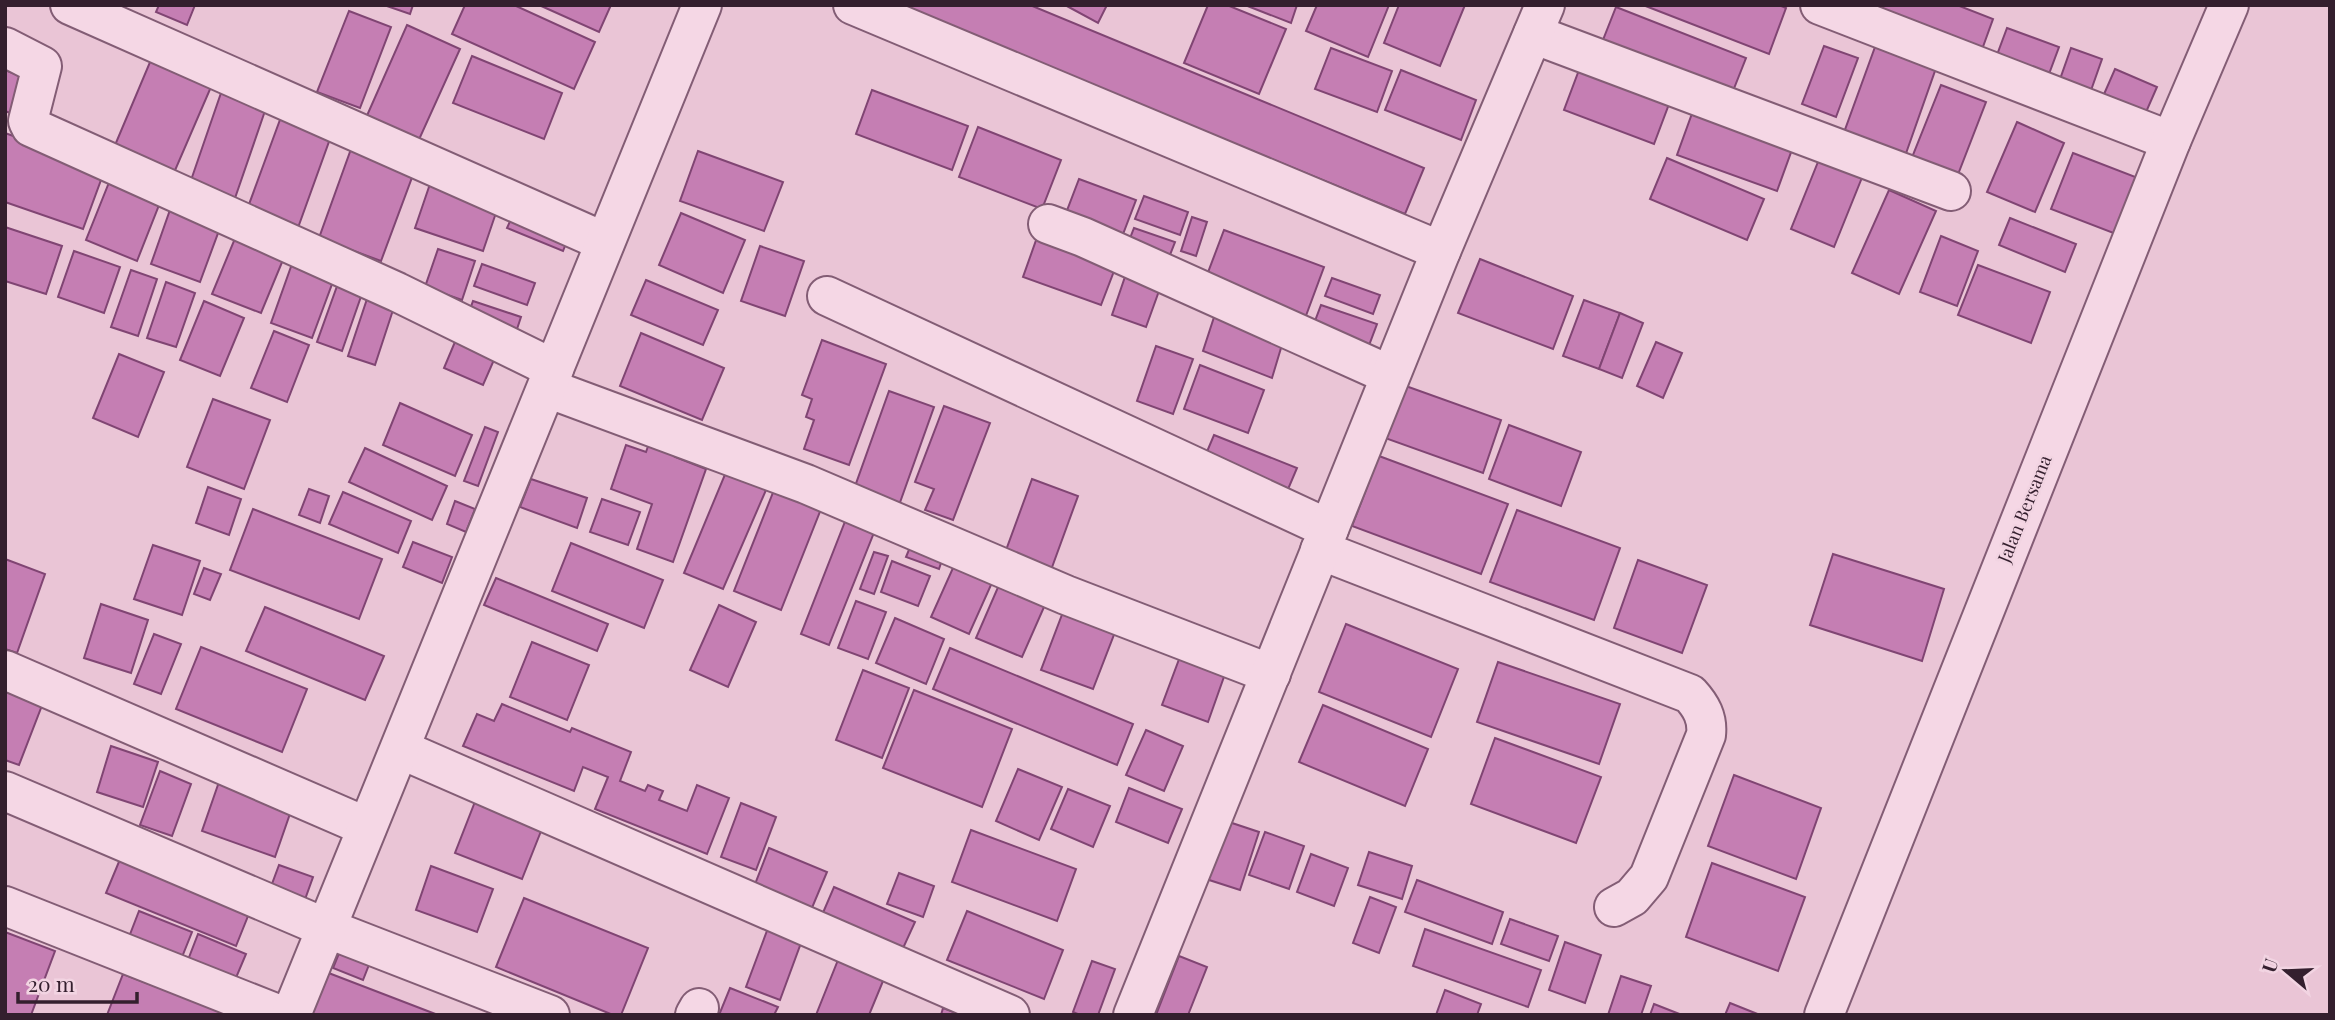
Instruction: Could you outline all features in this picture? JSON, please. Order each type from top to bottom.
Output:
[{"type":"street","points":[[70,5],[605,242]]},
{"type":"street","points":[[291,1015],[702,5]]},
{"type":"street","points":[[853,5],[1441,251]]},
{"type":"street","points":[[1820,5],[2171,141]]},
{"type":"street","name":"Jalan Bersama","points":[[1824,1015],[2171,141],[2229,5]]},
{"type":"street","points":[[1133,1015],[1390,376],[1540,13],[1951,191]]},
{"type":"street","points":[[5,47],[42,66],[28,121],[31,127],[397,292],[550,378],[1066,595],[1271,674]]},
{"type":"street","points":[[1048,224],[1083,237],[1390,376]]},
{"type":"street","points":[[827,296],[1324,540],[1690,694],[1697,702],[1707,724],[1706,735],[1654,864],[1641,888],[1614,907]]},
{"type":"street","points":[[5,670],[367,827]]},
{"type":"street","points":[[400,749],[1010,1015]]},
{"type":"street","points":[[5,792],[327,928],[550,1015]]},
{"type":"street","points":[[5,906],[280,1015]]},
{"type":"building","points":[[159,5],[195,5],[187,25],[156,12]]},
{"type":"building","points":[[384,5],[413,5],[410,14]]},
{"type":"building","points":[[465,5],[514,5],[595,42],[574,89],[452,34]]},
{"type":"building","points":[[539,5],[611,5],[599,32]]},
{"type":"building","points":[[899,5],[1030,5],[1424,168],[1405,214]]},
{"type":"building","points":[[1065,5],[1107,5],[1098,23]]},
{"type":"building","points":[[1208,5],[1227,5],[1286,29],[1259,94],[1184,63]]},
{"type":"building","points":[[1245,5],[1297,5],[1291,23]]},
{"type":"building","points":[[1317,5],[1389,5],[1368,57],[1306,31]]},
{"type":"building","points":[[1399,5],[1465,5],[1440,66],[1384,43]]},
{"type":"building","points":[[1643,5],[1779,5],[1786,8],[1769,54]]},
{"type":"building","points":[[1884,5],[1957,5],[1993,19],[1980,55],[1879,18]]},
{"type":"building","points":[[1616,7],[1746,58],[1731,96],[1601,45]]},
{"type":"building","points":[[349,11],[391,27],[360,108],[317,92]]},
{"type":"building","points":[[407,25],[460,49],[417,144],[365,120]]},
{"type":"building","points":[[2007,28],[2059,47],[2046,82],[1994,63]]},
{"type":"building","points":[[1824,46],[1858,58],[1836,117],[1802,104]]},
{"type":"building","points":[[1875,47],[1936,68],[1904,159],[1842,138]]},
{"type":"building","points":[[1331,48],[1392,71],[1377,112],[1315,89]]},
{"type":"building","points":[[2071,48],[2102,59],[2089,96],[2058,85]]},
{"type":"building","points":[[153,55],[214,80],[170,182],[110,157]]},
{"type":"building","points":[[472,56],[562,93],[544,139],[453,103]]},
{"type":"building","points":[[1582,62],[1672,96],[1654,144],[1564,110]]},
{"type":"building","points":[[2115,69],[2157,87],[2143,119],[2101,101]]},
{"type":"building","points":[[5,70],[33,81],[20,117],[5,111]]},
{"type":"building","points":[[1401,70],[1476,100],[1461,140],[1385,110]]},
{"type":"building","points":[[1941,85],[1986,102],[1957,177],[1911,160]]},
{"type":"building","points":[[872,90],[968,126],[952,170],[856,134]]},
{"type":"building","points":[[221,93],[266,108],[234,201],[189,186]]},
{"type":"building","points":[[1694,108],[1794,144],[1777,191],[1677,155]]},
{"type":"building","points":[[281,117],[331,136],[295,236],[244,218]]},
{"type":"building","points":[[2017,122],[2064,143],[2035,212],[1987,192]]},
{"type":"building","points":[[978,127],[1061,160],[1042,209],[959,177]]},
{"type":"building","points":[[5,133],[105,169],[83,229],[5,202]]},
{"type":"building","points":[[351,149],[414,172],[381,261],[319,238]]},
{"type":"building","points":[[698,151],[783,182],[764,231],[680,201]]},
{"type":"building","points":[[1822,152],[1865,170],[1834,247],[1791,229]]},
{"type":"building","points":[[2073,153],[2138,178],[2116,234],[2051,209]]},
{"type":"building","points":[[1667,158],[1764,199],[1747,240],[1650,199]]},
{"type":"building","points":[[1079,179],[1136,200],[1120,242],[1063,221]]},
{"type":"building","points":[[110,180],[161,200],[137,261],[86,240]]},
{"type":"building","points":[[431,181],[499,204],[483,251],[415,228]]},
{"type":"building","points":[[1889,190],[1936,211],[1899,294],[1852,273]]},
{"type":"building","points":[[1144,196],[1188,212],[1180,235],[1135,219]]},
{"type":"building","points":[[171,207],[221,225],[200,282],[151,264]]},
{"type":"building","points":[[516,208],[571,231],[563,251],[507,228]]},
{"type":"building","points":[[681,213],[745,240],[723,293],[659,265]]},
{"type":"building","points":[[1192,217],[1207,222],[1196,256],[1181,251]]},
{"type":"building","points":[[2010,218],[2076,244],[2065,272],[1999,245]]},
{"type":"building","points":[[5,227],[62,246],[46,294],[5,281]]},
{"type":"building","points":[[1134,228],[1175,242],[1168,260],[1127,246]]},
{"type":"building","points":[[1040,229],[1119,258],[1101,305],[1023,277]]},
{"type":"building","points":[[1224,230],[1324,267],[1304,321],[1204,283]]},
{"type":"building","points":[[236,236],[285,255],[261,313],[212,294]]},
{"type":"building","points":[[1941,236],[1978,251],[1957,306],[1920,292]]},
{"type":"building","points":[[760,246],[804,261],[785,316],[741,301]]},
{"type":"building","points":[[438,249],[475,261],[462,300],[425,287]]},
{"type":"building","points":[[74,251],[120,267],[104,313],[58,297]]},
{"type":"building","points":[[1480,259],[1573,296],[1553,349],[1458,313]]},
{"type":"building","points":[[293,261],[335,276],[312,338],[271,323]]},
{"type":"building","points":[[482,264],[535,283],[527,305],[474,286]]},
{"type":"building","points":[[1129,265],[1164,277],[1146,327],[1112,315]]},
{"type":"building","points":[[1978,265],[2050,292],[2031,343],[1958,315]]},
{"type":"building","points":[[131,270],[157,279],[138,336],[111,327]]},
{"type":"building","points":[[341,275],[365,285],[342,351],[317,342]]},
{"type":"building","points":[[1332,278],[1380,295],[1373,314],[1325,296]]},
{"type":"building","points":[[646,280],[718,310],[703,345],[631,315]]},
{"type":"building","points":[[166,282],[195,293],[176,347],[147,338]]},
{"type":"building","points":[[367,299],[394,307],[375,365],[348,356]]},
{"type":"building","points":[[1584,300],[1620,313],[1599,369],[1563,356]]},
{"type":"building","points":[[204,301],[244,318],[220,376],[180,360]]},
{"type":"building","points":[[473,301],[521,317],[516,332],[468,315]]},
{"type":"building","points":[[1321,305],[1377,324],[1368,348],[1312,329]]},
{"type":"building","points":[[1216,311],[1284,338],[1272,378],[1203,351]]},
{"type":"building","points":[[1620,313],[1643,323],[1622,378],[1599,369]]},
{"type":"building","points":[[274,331],[309,345],[287,402],[251,388]]},
{"type":"building","points":[[641,333],[724,368],[702,420],[620,386]]},
{"type":"building","points":[[457,337],[497,353],[483,385],[444,368]]},
{"type":"building","points":[[822,340],[886,364],[849,465],[804,449],[814,420],[806,417],[812,399],[802,395]]},
{"type":"building","points":[[1656,342],[1682,353],[1663,398],[1637,386]]},
{"type":"building","points":[[1156,346],[1193,359],[1173,414],[1137,401]]},
{"type":"building","points":[[119,354],[164,372],[138,437],[93,418]]},
{"type":"building","points":[[1200,365],[1264,390],[1248,433],[1184,409]]},
{"type":"building","points":[[1403,385],[1501,420],[1483,473],[1385,438]]},
{"type":"building","points":[[889,391],[934,407],[898,508],[853,492]]},
{"type":"building","points":[[213,399],[270,420],[244,489],[187,467]]},
{"type":"building","points":[[400,403],[472,435],[455,476],[383,445]]},
{"type":"building","points":[[944,406],[990,423],[953,520],[925,510],[934,489],[915,482]]},
{"type":"building","points":[[1509,425],[1581,452],[1561,506],[1489,479]]},
{"type":"building","points":[[485,427],[498,432],[478,486],[464,481]]},
{"type":"building","points":[[652,435],[679,444],[675,457],[706,469],[673,562],[637,549],[652,504],[611,489],[626,445],[646,452]]},
{"type":"building","points":[[1214,435],[1297,468],[1286,494],[1203,461]]},
{"type":"building","points":[[365,448],[447,486],[432,520],[349,482]]},
{"type":"building","points":[[1379,456],[1508,504],[1481,574],[1352,526]]},
{"type":"building","points":[[726,472],[766,490],[723,589],[684,573]]},
{"type":"building","points":[[531,479],[587,498],[577,528],[520,507]]},
{"type":"building","points":[[1032,479],[1078,496],[1051,570],[1005,553]]},
{"type":"building","points":[[208,487],[241,499],[229,535],[196,523]]},
{"type":"building","points":[[309,489],[329,496],[320,523],[299,515]]},
{"type":"building","points":[[774,490],[821,509],[781,610],[734,591]]},
{"type":"building","points":[[343,492],[411,521],[398,553],[329,524]]},
{"type":"building","points":[[602,499],[640,512],[628,545],[590,532]]},
{"type":"building","points":[[455,501],[475,509],[466,532],[447,524]]},
{"type":"building","points":[[253,509],[382,559],[359,619],[230,570]]},
{"type":"building","points":[[1517,510],[1620,548],[1594,620],[1490,582]]},
{"type":"building","points":[[846,519],[875,530],[829,645],[801,634]]},
{"type":"building","points":[[913,540],[945,551],[939,569],[906,557]]},
{"type":"building","points":[[413,542],[452,557],[442,583],[403,567]]},
{"type":"building","points":[[571,543],[663,580],[644,628],[552,591]]},
{"type":"building","points":[[153,545],[200,561],[182,615],[134,599]]},
{"type":"building","points":[[874,552],[888,556],[874,594],[860,589]]},
{"type":"building","points":[[1833,554],[1944,589],[1922,661],[1810,625]]},
{"type":"building","points":[[5,559],[45,574],[17,653],[5,649]]},
{"type":"building","points":[[957,559],[995,576],[969,634],[931,617]]},
{"type":"building","points":[[1638,560],[1707,585],[1682,653],[1614,628]]},
{"type":"building","points":[[892,561],[930,576],[918,606],[881,592]]},
{"type":"building","points":[[204,568],[221,574],[210,600],[194,594]]},
{"type":"building","points":[[496,578],[608,624],[597,651],[484,605]]},
{"type":"building","points":[[1002,578],[1048,598],[1022,657],[976,638]]},
{"type":"building","points":[[856,601],[886,612],[868,659],[838,648]]},
{"type":"building","points":[[101,604],[148,620],[131,673],[84,658]]},
{"type":"building","points":[[719,605],[756,622],[728,687],[690,670]]},
{"type":"building","points":[[265,607],[384,656],[365,700],[246,651]]},
{"type":"building","points":[[1063,612],[1115,632],[1093,689],[1041,670]]},
{"type":"building","points":[[895,618],[944,639],[926,684],[876,663]]},
{"type":"building","points":[[1346,624],[1458,669],[1431,737],[1319,692]]},
{"type":"building","points":[[154,634],[181,644],[161,694],[134,684]]},
{"type":"building","points":[[532,642],[589,665],[567,720],[510,697]]},
{"type":"building","points":[[201,647],[307,689],[282,752],[176,709]]},
{"type":"building","points":[[950,648],[1133,724],[1117,765],[933,689]]},
{"type":"building","points":[[1181,654],[1226,671],[1208,722],[1162,705]]},
{"type":"building","points":[[1498,662],[1620,704],[1599,764],[1477,722]]},
{"type":"building","points":[[863,670],[909,688],[882,758],[836,740]]},
{"type":"building","points":[[11,681],[46,695],[19,765],[5,760],[5,694]]},
{"type":"building","points":[[914,690],[1012,729],[982,807],[883,768]]},
{"type":"building","points":[[502,704],[570,732],[572,728],[631,752],[620,781],[645,791],[648,785],[663,791],[659,800],[687,811],[697,785],[729,798],[707,854],[595,809],[608,777],[583,767],[574,791],[463,746],[477,714],[494,721]]},
{"type":"building","points":[[1323,705],[1428,749],[1405,806],[1299,762]]},
{"type":"building","points":[[1146,730],[1183,746],[1164,791],[1126,775]]},
{"type":"building","points":[[1495,738],[1601,777],[1576,843],[1471,804]]},
{"type":"building","points":[[111,746],[158,762],[143,807],[97,792]]},
{"type":"building","points":[[1018,769],[1062,787],[1039,840],[996,821]]},
{"type":"building","points":[[160,771],[191,784],[172,836],[140,825]]},
{"type":"building","points":[[1734,775],[1821,808],[1796,879],[1708,846]]},
{"type":"building","points":[[220,779],[293,805],[275,857],[202,831]]},
{"type":"building","points":[[1129,788],[1182,809],[1168,843],[1116,822]]},
{"type":"building","points":[[1068,789],[1110,806],[1093,847],[1051,829]]},
{"type":"building","points":[[478,794],[545,821],[522,879],[455,853]]},
{"type":"building","points":[[741,803],[776,817],[756,870],[721,857]]},
{"type":"building","points":[[1223,820],[1259,832],[1240,890],[1203,878]]},
{"type":"building","points":[[971,830],[1076,869],[1057,921],[952,882]]},
{"type":"building","points":[[1265,832],[1304,846],[1289,889],[1249,875]]},
{"type":"building","points":[[769,848],[827,872],[809,915],[752,892]]},
{"type":"building","points":[[123,852],[252,906],[236,946],[106,893]]},
{"type":"building","points":[[1369,852],[1412,866],[1402,899],[1358,885]]},
{"type":"building","points":[[1311,854],[1348,868],[1334,906],[1297,892]]},
{"type":"building","points":[[1712,863],[1805,897],[1778,971],[1686,937]]},
{"type":"building","points":[[279,865],[313,877],[303,905],[269,892]]},
{"type":"building","points":[[431,866],[493,889],[477,932],[416,910]]},
{"type":"building","points":[[899,873],[934,886],[923,917],[887,904]]},
{"type":"building","points":[[1417,880],[1503,912],[1492,944],[1405,912]]},
{"type":"building","points":[[834,887],[915,922],[899,957],[819,922]]},
{"type":"building","points":[[1370,897],[1396,907],[1379,953],[1353,943]]},
{"type":"building","points":[[524,898],[648,948],[621,1015],[613,1015],[496,967]]},
{"type":"building","points":[[139,911],[192,932],[176,972],[124,950]]},
{"type":"building","points":[[967,911],[1063,950],[1044,999],[947,960]]},
{"type":"building","points":[[1510,919],[1558,936],[1549,961],[1501,944]]},
{"type":"building","points":[[771,920],[805,932],[780,1000],[746,987]]},
{"type":"building","points":[[1425,929],[1541,970],[1528,1007],[1413,966]]},
{"type":"building","points":[[5,932],[55,951],[31,1015],[5,1015]]},
{"type":"building","points":[[198,934],[246,954],[230,992],[183,973]]},
{"type":"building","points":[[344,941],[374,952],[363,980],[333,968]]},
{"type":"building","points":[[1565,942],[1601,955],[1585,1003],[1549,990]]},
{"type":"building","points":[[842,950],[888,969],[869,1015],[816,1015]]},
{"type":"building","points":[[1179,956],[1207,967],[1188,1015],[1156,1015]]},
{"type":"building","points":[[1092,961],[1115,969],[1098,1015],[1080,1015],[1073,1012]]},
{"type":"building","points":[[326,972],[438,1015],[310,1015]]},
{"type":"building","points":[[123,974],[225,1013],[107,1015]]},
{"type":"building","points":[[1621,976],[1651,986],[1641,1015],[1608,1015]]},
{"type":"building","points":[[730,988],[778,1007],[774,1015],[719,1015]]},
{"type":"building","points":[[1445,990],[1481,1004],[1477,1015],[1436,1015]]},
{"type":"building","points":[[1730,1003],[1760,1015],[1725,1015]]},
{"type":"building","points":[[1654,1004],[1682,1015],[1650,1015]]},
{"type":"building","points":[[943,1008],[962,1015],[941,1015]]}]
